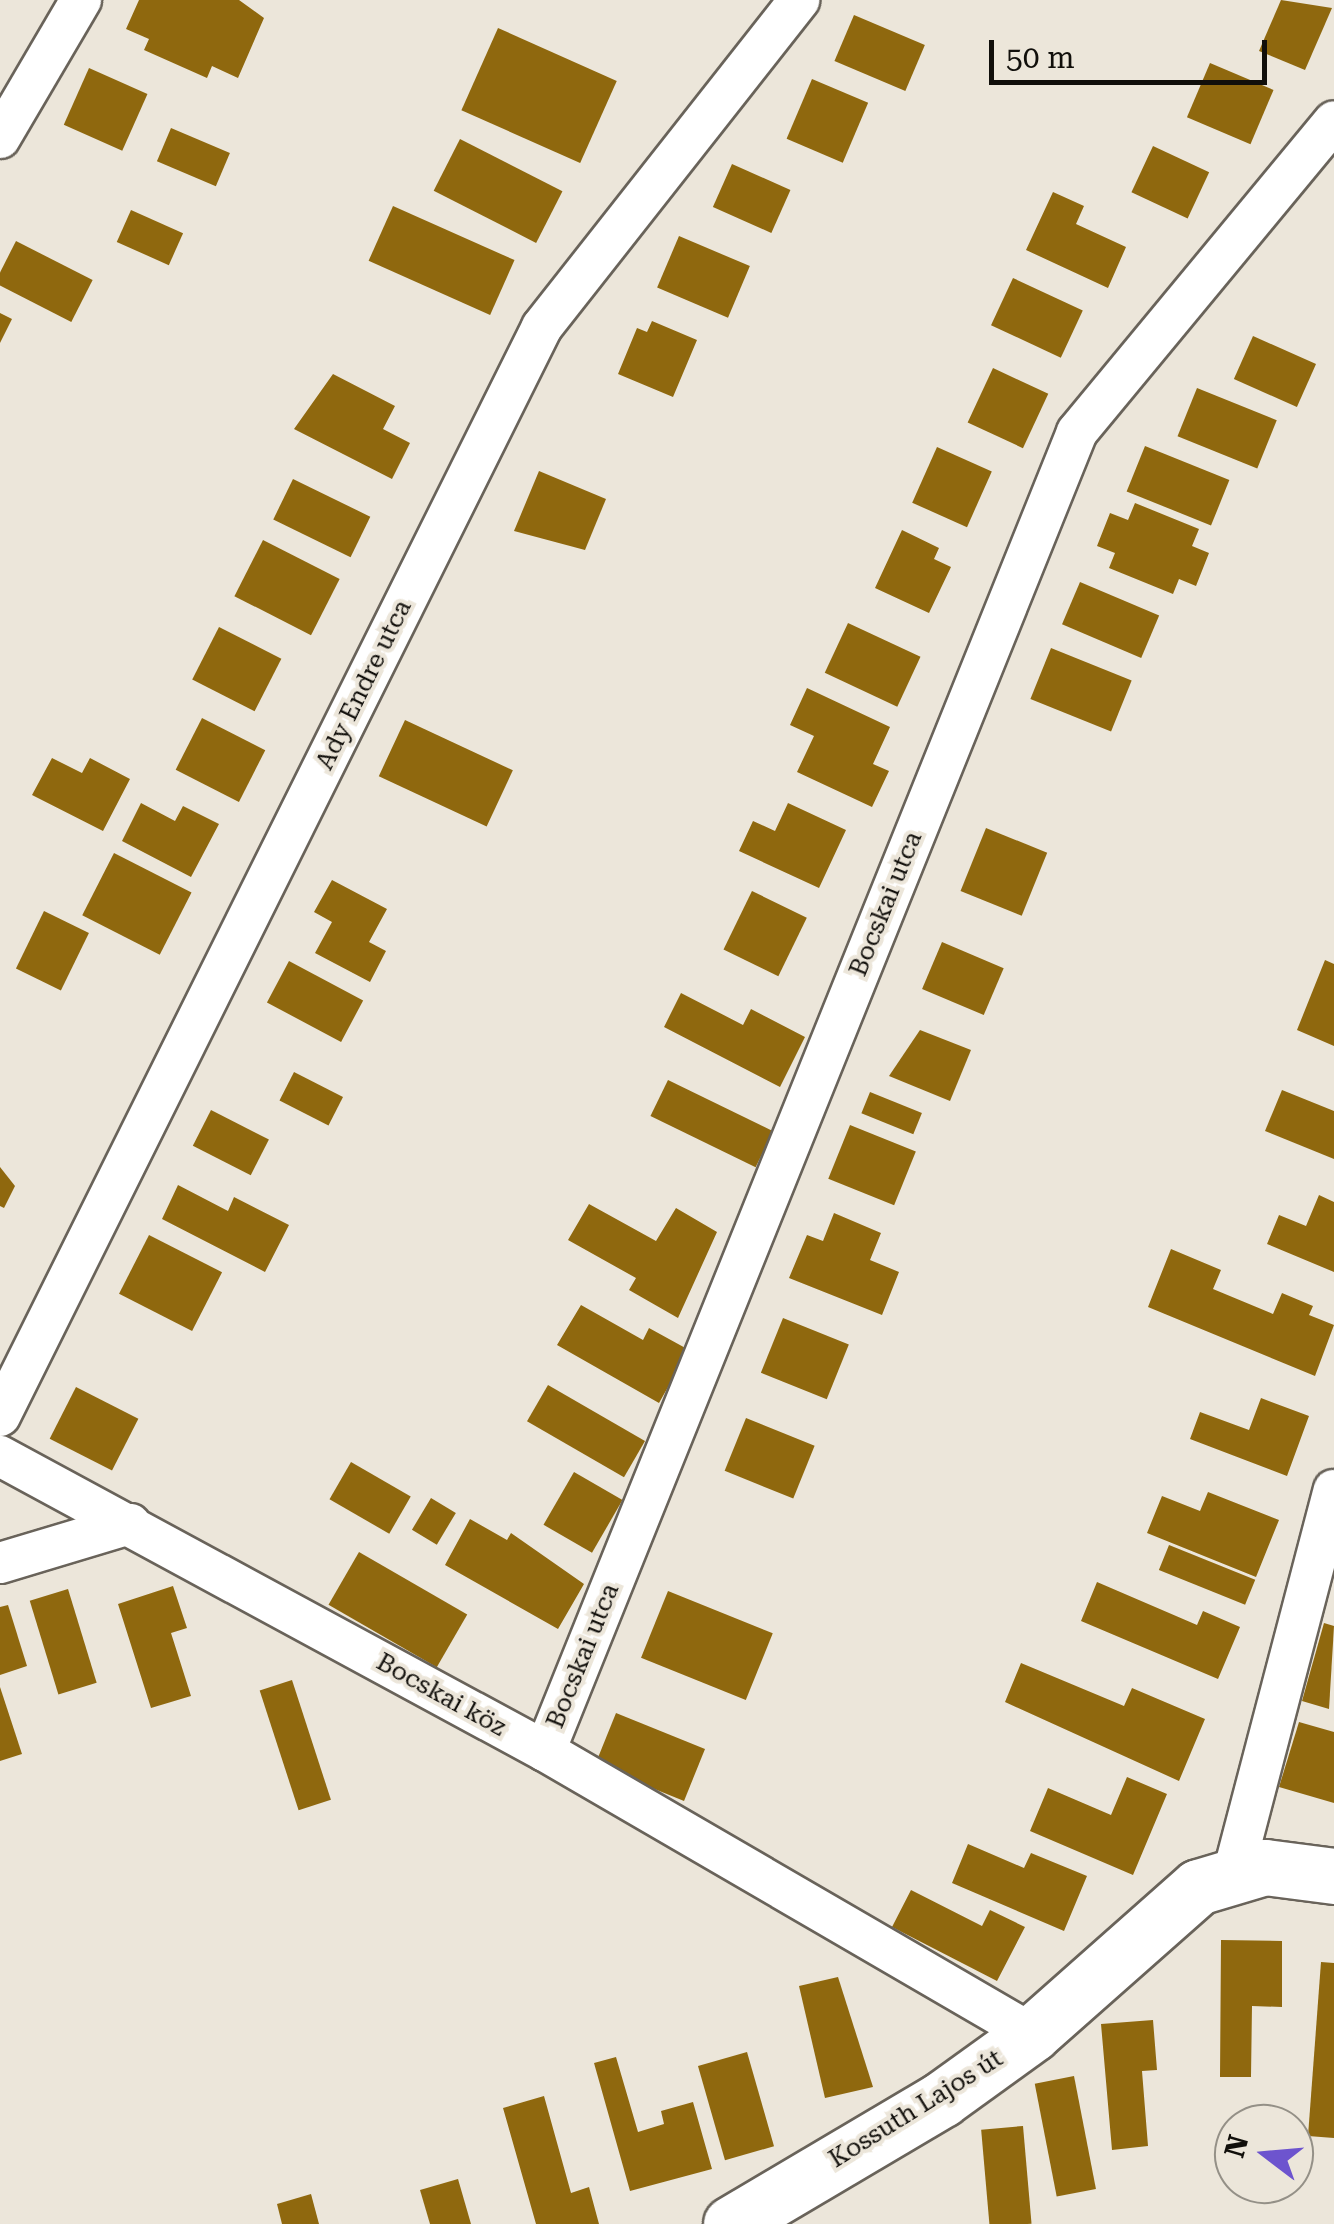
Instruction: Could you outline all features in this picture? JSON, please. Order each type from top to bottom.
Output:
[{"type":"main road","name":"Kossuth Lajos út","points":[[731,2224],[1032,2034],[1167,1907],[1233,1874],[1284,1866],[1334,1876]]},
{"type":"street","points":[[0,138],[81,0]]},
{"type":"street","name":"Ady Endre utca","points":[[0,1416],[542,327],[799,0]]},
{"type":"street","name":"Bocskai utca","points":[[545,1751],[1076,432],[1334,121]]},
{"type":"street","name":"Bocskai köz","points":[[0,1456],[545,1751],[1032,2034]]},
{"type":"street","points":[[1233,1874],[1334,1490]]},
{"type":"street","points":[[0,1564],[130,1524]]},
{"type":"building","points":[[139,0],[239,0],[264,18],[238,78],[212,66],[207,78],[144,50],[149,39],[126,29]]},
{"type":"building","points":[[1281,0],[1332,8],[1305,70],[1259,51]]},
{"type":"building","points":[[854,15],[925,45],[905,91],[834,61]]},
{"type":"building","points":[[498,28],[617,81],[580,163],[461,110]]},
{"type":"building","points":[[1210,63],[1274,90],[1250,144],[1187,117]]},
{"type":"building","points":[[89,68],[147,94],[122,151],[64,125]]},
{"type":"building","points":[[812,79],[868,103],[843,163],[787,139]]},
{"type":"building","points":[[171,128],[230,153],[216,186],[157,161]]},
{"type":"building","points":[[460,139],[562,191],[536,243],[434,191]]},
{"type":"building","points":[[1153,146],[1209,172],[1188,218],[1131,192]]},
{"type":"building","points":[[732,164],[790,190],[771,233],[713,207]]},
{"type":"building","points":[[1053,192],[1084,206],[1076,224],[1126,247],[1108,288],[1026,250]]},
{"type":"building","points":[[393,206],[515,260],[490,315],[369,261]]},
{"type":"building","points":[[131,210],[183,233],[169,265],[117,242]]},
{"type":"building","points":[[679,236],[750,266],[728,318],[657,288]]},
{"type":"building","points":[[16,241],[93,280],[71,322],[0,286],[0,272]]},
{"type":"building","points":[[1013,278],[1083,311],[1061,358],[991,325]]},
{"type":"building","points":[[0,313],[12,319],[0,343]]},
{"type":"building","points":[[652,321],[697,340],[673,397],[618,374],[637,328],[647,332]]},
{"type":"building","points":[[1253,336],[1316,364],[1297,407],[1234,379]]},
{"type":"building","points":[[993,368],[1048,394],[1023,448],[968,422]]},
{"type":"building","points":[[333,374],[395,406],[383,429],[410,443],[392,479],[294,429]]},
{"type":"building","points":[[1197,388],[1277,420],[1257,468],[1178,436]]},
{"type":"building","points":[[1145,446],[1229,480],[1211,526],[1127,491]]},
{"type":"building","points":[[937,447],[992,471],[967,527],[912,503]]},
{"type":"building","points":[[539,471],[606,499],[585,550],[514,531]]},
{"type":"building","points":[[293,479],[370,517],[351,557],[273,519]]},
{"type":"building","points":[[1135,503],[1199,529],[1192,546],[1209,553],[1196,586],[1179,579],[1173,594],[1109,568],[1115,553],[1097,546],[1110,513],[1128,520]]},
{"type":"building","points":[[902,530],[939,548],[934,559],[951,567],[929,613],[875,588]]},
{"type":"building","points":[[263,540],[340,579],[311,635],[234,596]]},
{"type":"building","points":[[1080,582],[1159,616],[1141,658],[1062,624]]},
{"type":"building","points":[[848,623],[921,657],[897,707],[825,673]]},
{"type":"building","points":[[219,627],[281,659],[255,711],[192,680]]},
{"type":"building","points":[[1051,648],[1132,681],[1111,732],[1030,699]]},
{"type":"building","points":[[807,688],[890,727],[873,764],[889,771],[872,807],[797,772],[814,736],[790,725]]},
{"type":"building","points":[[202,718],[265,750],[239,802],[176,770]]},
{"type":"building","points":[[405,720],[513,770],[487,826],[379,776]]},
{"type":"building","points":[[52,758],[82,773],[90,758],[130,779],[103,831],[32,795]]},
{"type":"building","points":[[141,803],[175,821],[183,806],[219,824],[191,877],[122,841]]},
{"type":"building","points":[[788,803],[846,830],[819,888],[739,851],[753,821],[775,831]]},
{"type":"building","points":[[986,828],[1047,853],[1022,916],[961,891]]},
{"type":"building","points":[[114,853],[192,892],[160,955],[82,915]]},
{"type":"building","points":[[332,880],[387,909],[369,942],[386,951],[370,982],[315,953],[332,922],[314,912]]},
{"type":"building","points":[[752,891],[807,918],[778,976],[724,949]]},
{"type":"building","points":[[44,911],[89,933],[61,990],[16,969]]},
{"type":"building","points":[[942,942],[1004,968],[984,1015],[922,989]]},
{"type":"building","points":[[1325,960],[1334,964],[1334,1046],[1297,1030]]},
{"type":"building","points":[[289,961],[363,1000],[341,1042],[267,1002]]},
{"type":"building","points":[[681,993],[743,1025],[751,1009],[805,1037],[780,1087],[664,1027]]},
{"type":"building","points":[[920,1030],[971,1050],[950,1101],[889,1076]]},
{"type":"building","points":[[294,1072],[343,1097],[328,1125],[279,1101]]},
{"type":"building","points":[[668,1080],[773,1131],[756,1167],[650,1116]]},
{"type":"building","points":[[1282,1090],[1334,1111],[1334,1159],[1265,1131]]},
{"type":"building","points":[[870,1092],[922,1113],[913,1134],[861,1113]]},
{"type":"building","points":[[211,1110],[269,1140],[251,1175],[193,1146]]},
{"type":"building","points":[[850,1125],[916,1152],[894,1205],[828,1179]]},
{"type":"building","points":[[0,1167],[15,1186],[4,1208],[0,1206]]},
{"type":"building","points":[[178,1185],[228,1211],[234,1197],[289,1225],[265,1272],[162,1219]]},
{"type":"building","points":[[1319,1195],[1334,1202],[1334,1272],[1267,1244],[1279,1215],[1306,1226]]},
{"type":"building","points":[[589,1204],[656,1241],[676,1208],[717,1232],[678,1318],[629,1290],[636,1278],[568,1240]]},
{"type":"building","points":[[834,1213],[881,1233],[870,1260],[899,1272],[882,1315],[789,1278],[807,1235],[823,1241]]},
{"type":"building","points":[[149,1235],[222,1272],[192,1331],[119,1294]]},
{"type":"building","points":[[1171,1249],[1221,1270],[1213,1289],[1273,1314],[1282,1293],[1313,1306],[1309,1315],[1334,1325],[1315,1376],[1148,1307]]},
{"type":"building","points":[[581,1305],[643,1340],[649,1328],[689,1350],[659,1403],[557,1345]]},
{"type":"building","points":[[783,1318],[849,1345],[827,1399],[761,1373]]},
{"type":"building","points":[[548,1385],[645,1441],[624,1477],[527,1421]]},
{"type":"building","points":[[76,1387],[138,1419],[112,1470],[50,1439]]},
{"type":"building","points":[[1261,1398],[1309,1416],[1287,1476],[1190,1439],[1200,1412],[1249,1430]]},
{"type":"building","points":[[746,1418],[815,1446],[793,1499],[725,1471]]},
{"type":"building","points":[[351,1462],[411,1496],[389,1534],[330,1499]]},
{"type":"building","points":[[574,1472],[622,1500],[592,1553],[544,1525]]},
{"type":"building","points":[[1208,1492],[1279,1520],[1256,1577],[1147,1533],[1162,1496],[1200,1511]]},
{"type":"building","points":[[431,1498],[456,1513],[437,1545],[412,1530]]},
{"type":"building","points":[[470,1519],[507,1540],[511,1533],[584,1584],[558,1629],[445,1565]]},
{"type":"building","points":[[1169,1545],[1255,1580],[1245,1605],[1159,1570]]},
{"type":"building","points":[[359,1552],[467,1614],[437,1667],[328,1605]]},
{"type":"building","points":[[1097,1582],[1197,1625],[1203,1611],[1240,1627],[1218,1679],[1081,1621]]},
{"type":"building","points":[[173,1586],[187,1628],[171,1633],[191,1696],[151,1708],[118,1604]]},
{"type":"building","points":[[68,1589],[97,1683],[58,1694],[30,1601]]},
{"type":"building","points":[[668,1591],[773,1633],[746,1700],[641,1658]]},
{"type":"building","points":[[8,1605],[27,1666],[0,1675],[0,1607]]},
{"type":"building","points":[[1324,1623],[1334,1626],[1329,1709],[1302,1701]]},
{"type":"building","points":[[1021,1663],[1124,1706],[1132,1688],[1205,1719],[1179,1781],[1005,1702]]},
{"type":"building","points":[[292,1680],[331,1800],[299,1810],[260,1691]]},
{"type":"building","points":[[0,1687],[22,1754],[0,1761]]},
{"type":"building","points":[[616,1713],[705,1749],[684,1801],[595,1765]]},
{"type":"building","points":[[1299,1722],[1334,1732],[1334,1803],[1279,1787]]},
{"type":"building","points":[[1127,1777],[1167,1794],[1133,1875],[1030,1831],[1048,1788],[1111,1815]]},
{"type":"building","points":[[968,1844],[1024,1868],[1031,1853],[1087,1876],[1064,1931],[952,1883]]},
{"type":"building","points":[[911,1890],[982,1926],[990,1910],[1025,1927],[997,1981],[892,1927]]},
{"type":"building","points":[[1221,1940],[1282,1941],[1282,2007],[1252,2006],[1251,2077],[1220,2077]]},
{"type":"building","points":[[1321,1962],[1334,1963],[1334,2138],[1314,2136],[1314,2104],[1310,2104]]},
{"type":"building","points":[[838,1977],[873,2087],[825,2098],[799,1986]]},
{"type":"building","points":[[1153,2020],[1157,2070],[1142,2071],[1148,2146],[1112,2150],[1101,2024]]},
{"type":"building","points":[[747,2052],[774,2146],[725,2160],[698,2066]]},
{"type":"building","points":[[616,2057],[638,2132],[664,2124],[661,2111],[693,2102],[712,2169],[630,2191],[594,2063]]},
{"type":"building","points":[[1074,2076],[1096,2189],[1057,2197],[1035,2084]]},
{"type":"building","points":[[544,2096],[571,2193],[589,2187],[599,2224],[536,2224],[503,2108]]},
{"type":"building","points":[[1023,2126],[1032,2224],[989,2224],[981,2130]]},
{"type":"building","points":[[458,2179],[471,2224],[430,2224],[420,2190]]},
{"type":"building","points":[[311,2194],[319,2224],[282,2224],[277,2204]]}]
